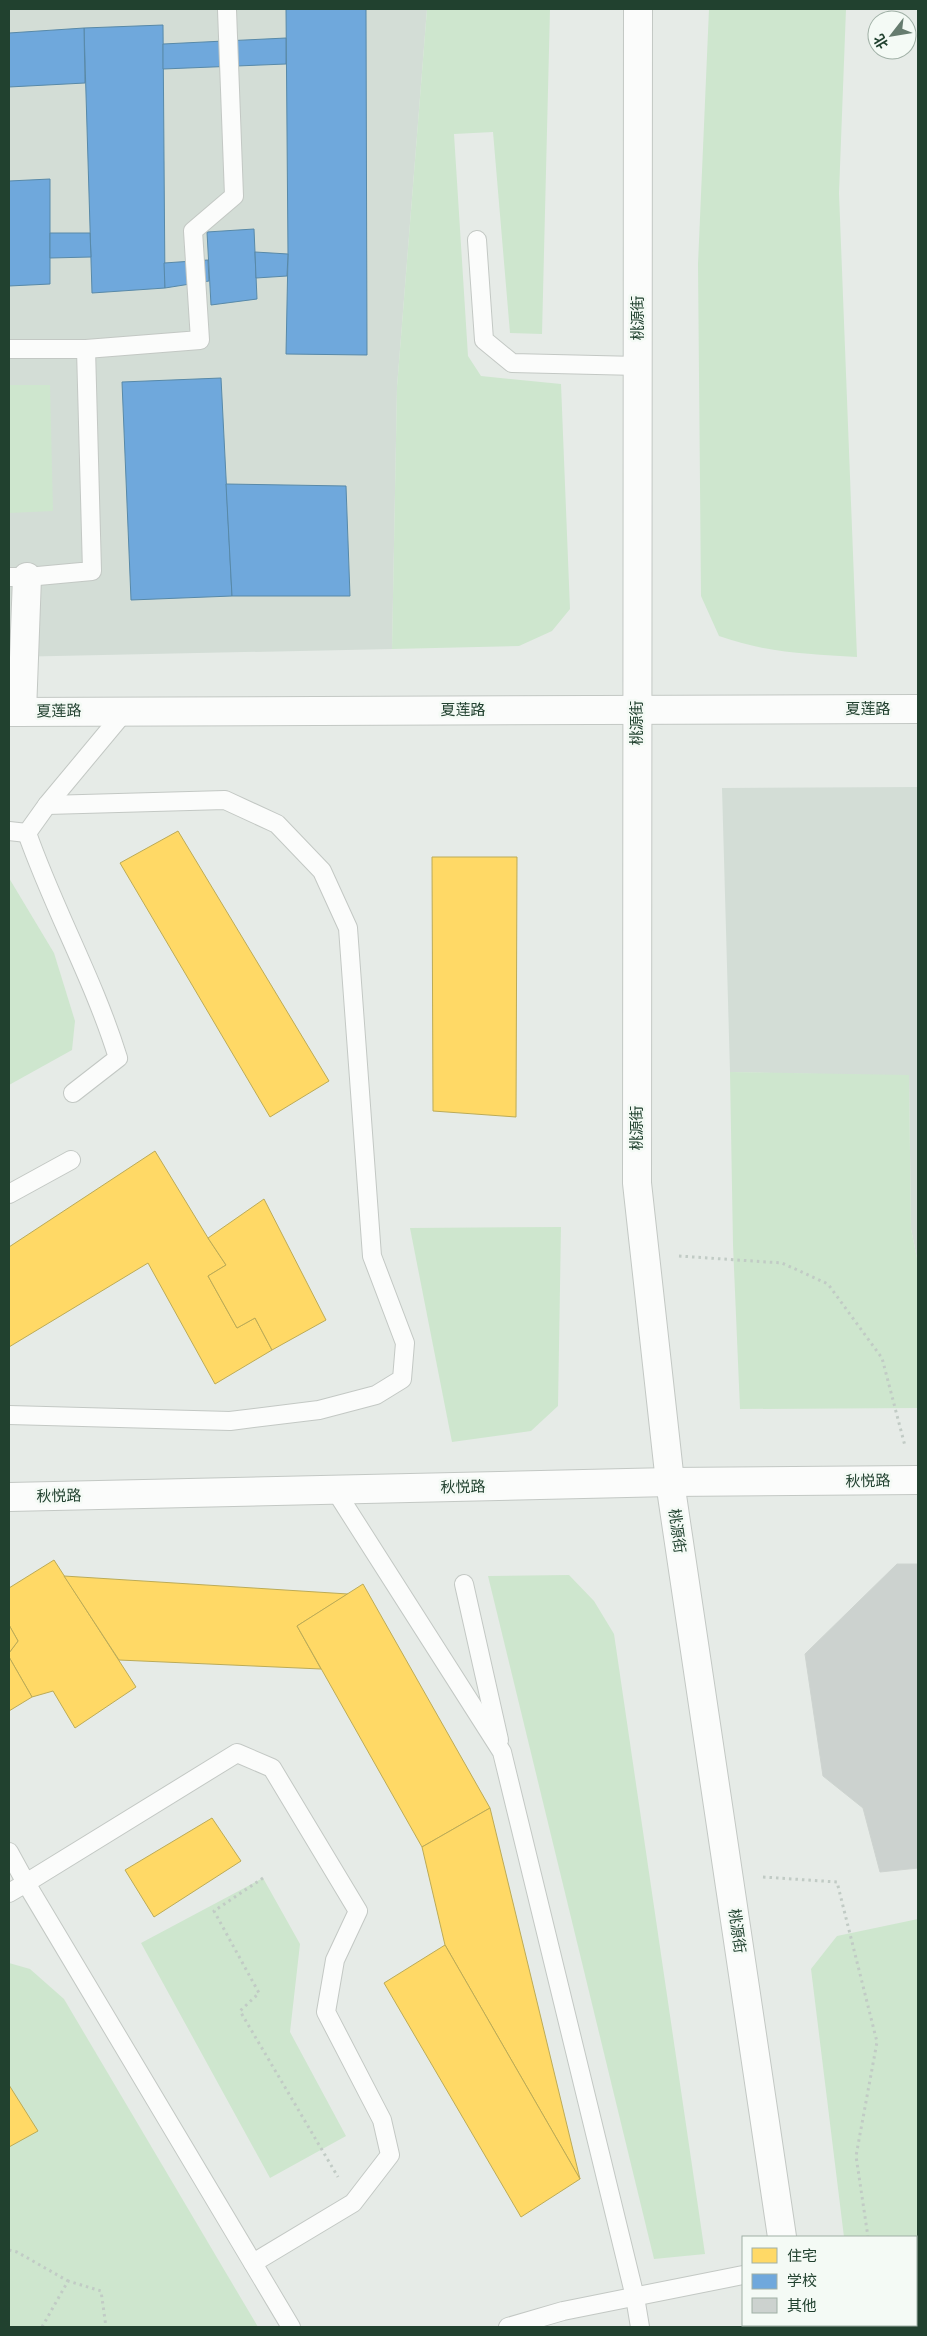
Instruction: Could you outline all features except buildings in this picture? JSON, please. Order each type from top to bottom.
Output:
[{"type":"street","name":"桃源街","points":[[638,9],[637,1183],[670,1482],[782,2236]]},
{"type":"street","points":[[16,712],[18,577]]},
{"type":"street","name":"夏莲路","points":[[16,712],[126,710],[918,709]]},
{"type":"street","name":"秋悦路","points":[[9,1497],[670,1482],[916,1480]]},
{"type":"lane","points":[[9,349],[86,349],[200,340],[193,230],[234,196],[227,10]]},
{"type":"lane","points":[[477,240],[484,340],[512,363],[638,366]]},
{"type":"lane","points":[[18,577],[92,571],[86,349]]},
{"type":"lane","points":[[27,833],[126,710]]},
{"type":"lane","points":[[9,1416],[230,1421],[318,1410],[376,1395],[402,1379],[406,1344],[372,1256],[348,928],[322,871],[277,824],[224,800],[48,805]]},
{"type":"lane","points":[[9,832],[27,833]]},
{"type":"lane","points":[[27,833],[38,865],[106,1020],[118,1058],[73,1093]]},
{"type":"lane","points":[[9,1194],[71,1160]]},
{"type":"lane","points":[[335,1490],[502,1752]]},
{"type":"lane","points":[[464,1584],[502,1752],[635,2297],[640,2327]]},
{"type":"lane","points":[[9,1893],[237,1753],[272,1768],[358,1911],[335,1960],[326,2012],[382,2120],[390,2155],[354,2203],[253,2263]]},
{"type":"lane","points":[[9,1852],[292,2327]]},
{"type":"lane","points":[[508,2327],[562,2311],[742,2275]]},
{"type":"path","points":[[645,1253],[782,1263],[828,1284],[882,1358],[916,1480]]},
{"type":"path","points":[[728,1875],[837,1882],[877,2042],[856,2156],[868,2236]]},
{"type":"path","points":[[263,1878],[214,1911],[259,1993],[240,2011],[354,2203]]},
{"type":"path","points":[[9,2250],[17,2252],[68,2281],[101,2291],[106,2327]]},
{"type":"path","points":[[45,2326],[68,2281]]},
{"type":"shaded area","points":[[9,9],[427,9],[397,387],[392,649],[9,657]]},
{"type":"shaded area","points":[[918,787],[918,1263],[911,1229],[909,1076],[730,1072],[722,788]]},
{"type":"green space","points":[[427,9],[550,9],[542,334],[510,333],[493,132],[454,134],[468,356],[481,376],[561,384],[570,609],[552,631],[519,646],[392,649],[397,387]]},
{"type":"green space","points":[[709,9],[846,9],[839,193],[857,657],[804,654],[771,649],[719,636],[701,596],[698,264]]},
{"type":"green space","points":[[9,385],[50,385],[53,511],[9,513]]},
{"type":"green space","points":[[9,878],[54,953],[75,1021],[72,1050],[9,1085]]},
{"type":"green space","points":[[730,1072],[909,1075],[911,1229],[918,1263],[918,1408],[740,1409],[733,1245]]},
{"type":"green space","points":[[561,1227],[558,1406],[531,1431],[452,1442],[410,1228]]},
{"type":"green space","points":[[569,1575],[594,1601],[614,1634],[705,2254],[654,2259],[488,1576]]},
{"type":"green space","points":[[263,1878],[300,1944],[290,2032],[346,2136],[270,2178],[141,1943]]},
{"type":"green space","points":[[918,1919],[918,2327],[854,2326],[917,2326],[917,2236],[844,2236],[811,1969],[837,1936]]},
{"type":"green space","points":[[9,1963],[30,1969],[64,1999],[258,2327],[9,2327]]}]
